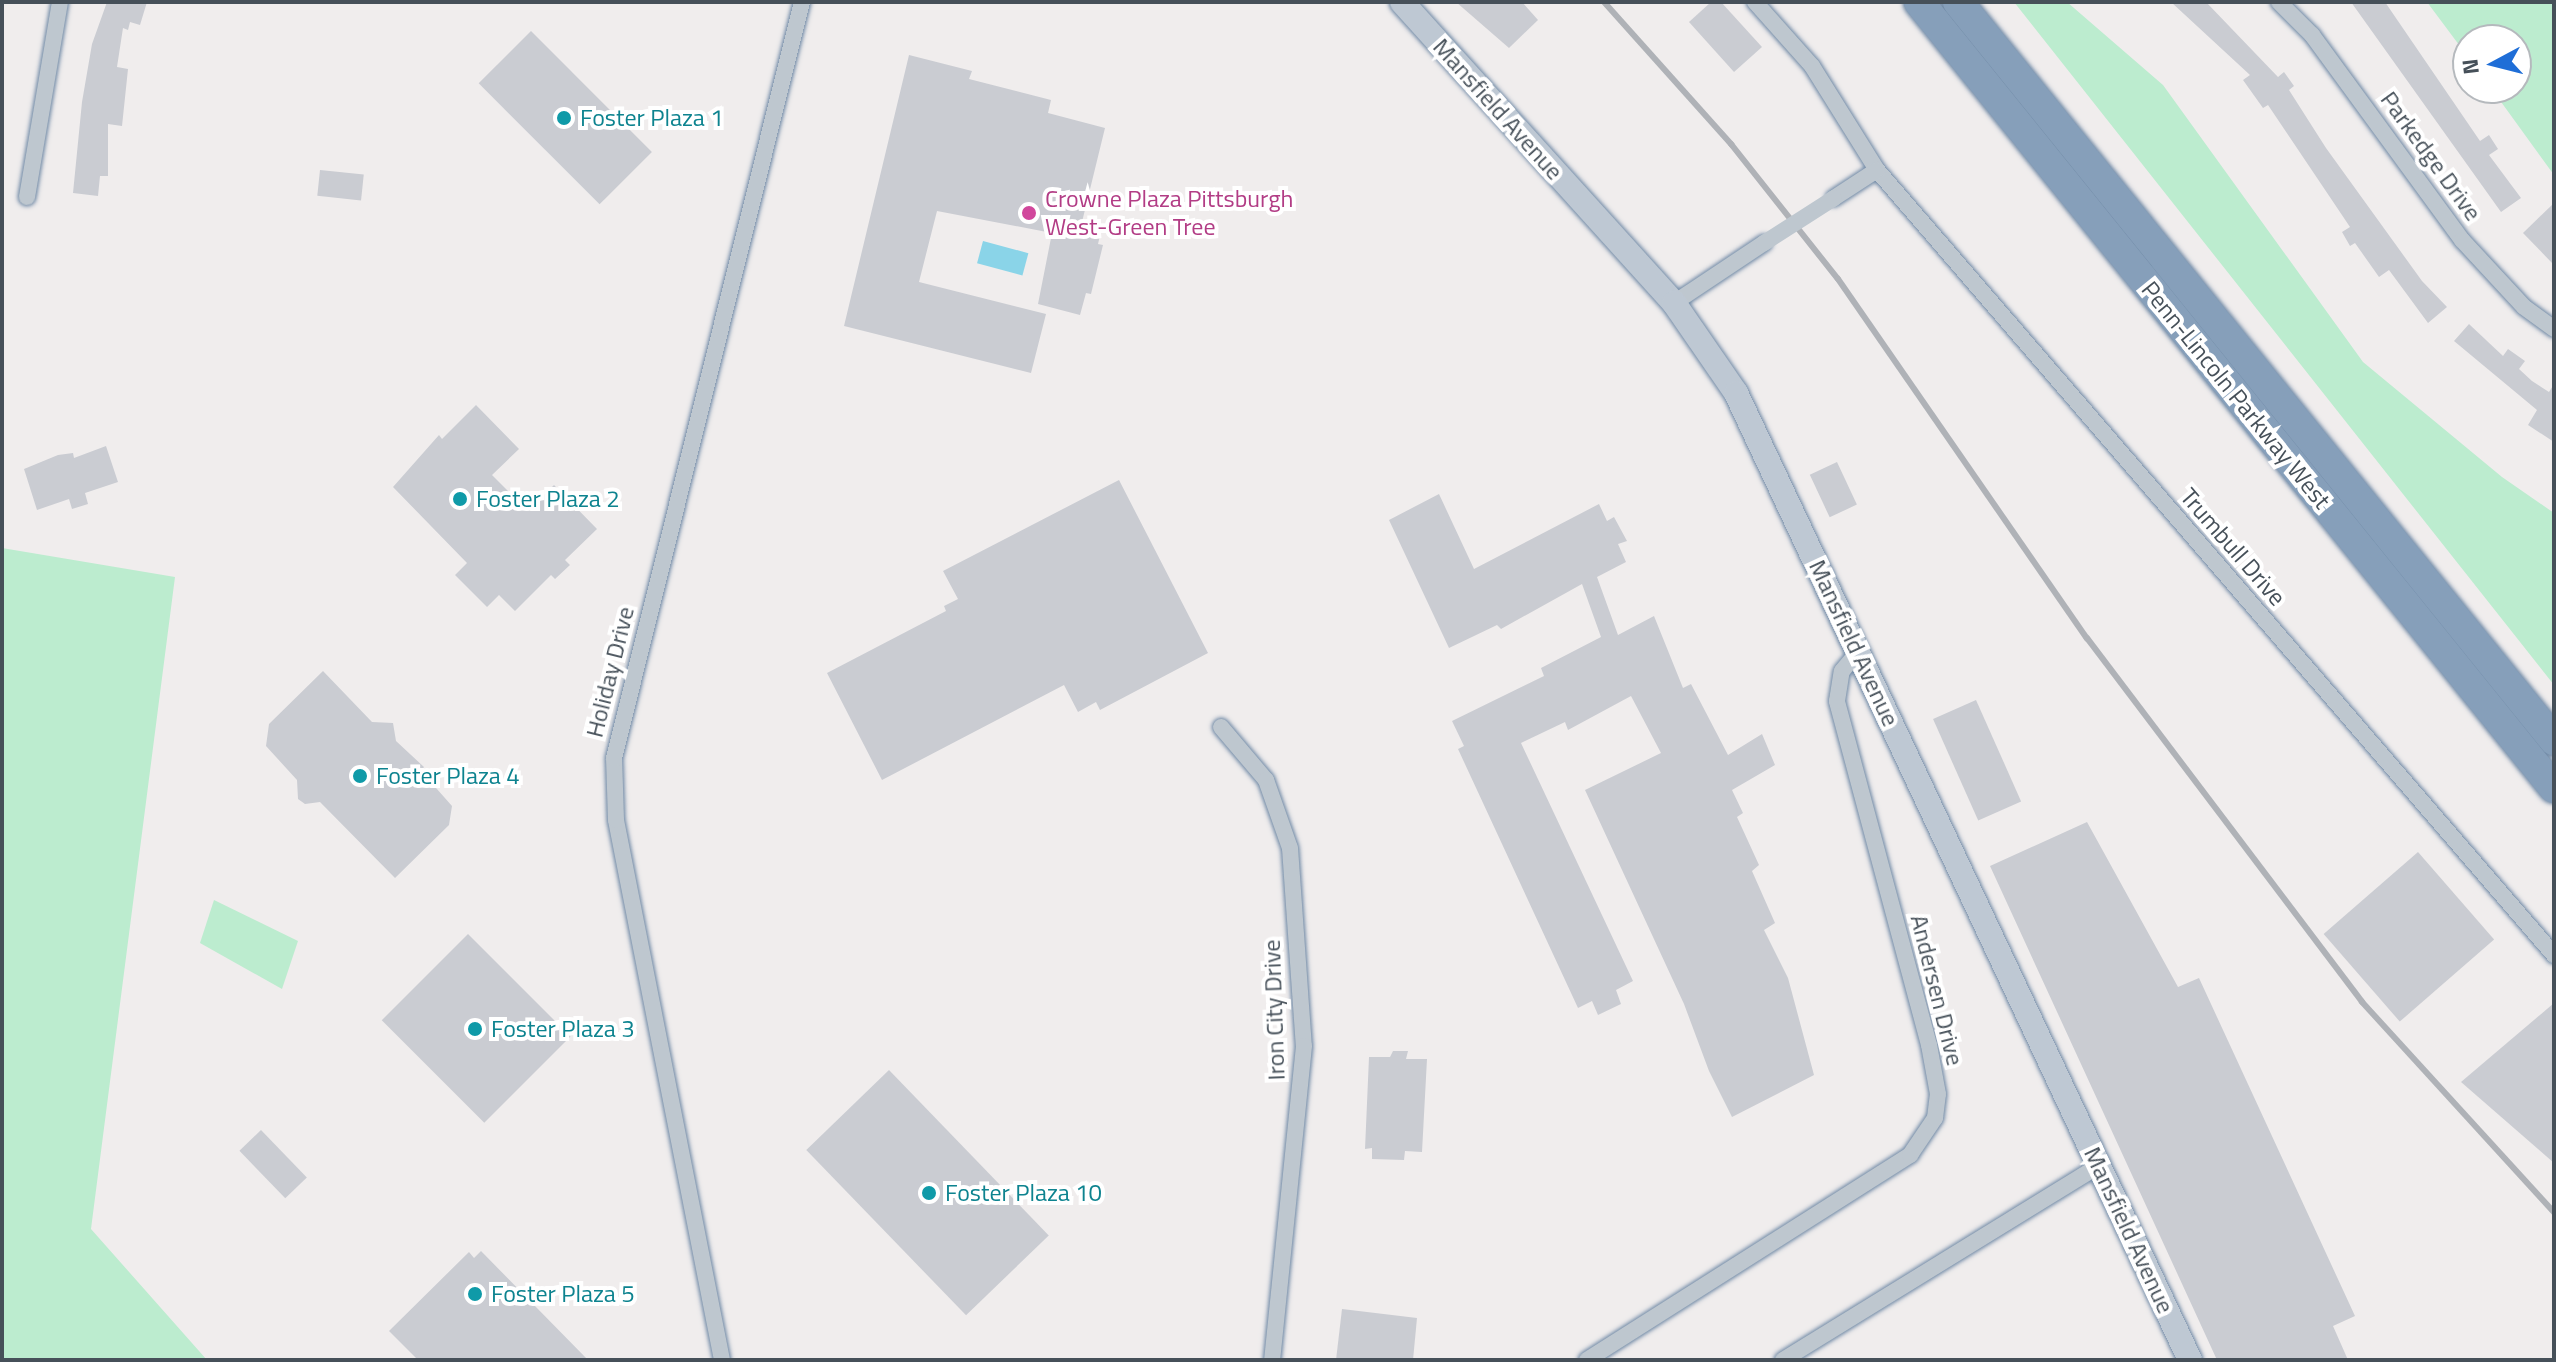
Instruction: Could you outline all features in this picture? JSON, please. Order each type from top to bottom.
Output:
[{"type":"highway","name":"Penn-Lincoln Parkway West","points":[[1919,2],[2554,788]]},
{"type":"highway","name":"Penn-Lincoln Parkway West","points":[[1958,2],[2554,740]]},
{"type":"main road","name":"Mansfield Avenue","points":[[1402,2],[1674,303],[1736,393],[2190,1360]]},
{"type":"street","points":[[27,197],[60,2]]},
{"type":"street","name":"Holiday Drive","points":[[722,1360],[616,820],[614,758],[802,2]]},
{"type":"street","name":"Trumbull Drive","points":[[1755,2],[1812,66],[1877,170],[2554,955]]},
{"type":"street","name":"Parkedge Drive","points":[[2279,2],[2312,35],[2462,240],[2524,307],[2554,329]]},
{"type":"street","points":[[1674,303],[1877,170]]},
{"type":"street","name":"Andersen Drive","points":[[1587,1360],[1910,1155],[1935,1118],[1938,1094],[1929,1045],[1837,701],[1842,671],[1858,652]]},
{"type":"street","name":"Iron City Drive","points":[[1221,727],[1266,780],[1290,848],[1304,1046],[1272,1360]]},
{"type":"street","points":[[1783,1360],[2098,1166]]},
{"type":"green space","points":[[2014,2],[2067,2],[2163,85],[2363,362],[2502,477],[2554,513],[2554,685]]},
{"type":"green space","points":[[2427,2],[2554,2],[2554,175],[2503,104],[2532,104],[2532,24],[2452,24],[2452,36]]},
{"type":"green space","points":[[2,548],[175,577],[91,1229],[207,1360],[2,1360]]},
{"type":"green space","points":[[214,900],[298,941],[282,989],[200,943]]},
{"type":"water","points":[[983,241],[1028,253],[1022,275],[977,263]]},
{"type":"building","points":[[107,2],[147,2],[140,25],[130,22],[128,30],[123,28],[117,67],[128,69],[122,126],[108,124],[108,176],[100,176],[98,196],[73,193],[82,102],[92,44]]},
{"type":"building","points":[[1456,2],[1522,2],[1538,20],[1509,48]]},
{"type":"building","points":[[1711,2],[1721,2],[1762,47],[1734,72],[1689,22]]},
{"type":"building","points":[[2171,2],[2206,2],[2278,77],[2284,72],[2294,86],[2289,90],[2326,148],[2422,281],[2447,307],[2428,323],[2389,270],[2379,277],[2355,243],[2350,246],[2342,232],[2350,227],[2268,105],[2263,108],[2243,80],[2250,75]]},
{"type":"building","points":[[2351,2],[2385,2],[2480,141],[2489,135],[2498,149],[2489,155],[2521,198],[2501,212]]},
{"type":"building","name":"Foster Plaza 1","points":[[531,31],[652,152],[600,204],[479,83]]},
{"type":"building","name":"Crowne Plaza Pittsburgh West-Green Tree","points":[[909,55],[972,71],[969,79],[1051,100],[1048,113],[1105,128],[1082,222],[1102,227],[1098,244],[1103,245],[1091,294],[1086,293],[1080,315],[1038,304],[1052,233],[937,211],[919,282],[1046,314],[1031,373],[844,326]]},
{"type":"building","points":[[320,170],[364,175],[361,200],[317,196]]},
{"type":"building","points":[[2554,203],[2554,265],[2523,233]]},
{"type":"building","points":[[2469,324],[2503,356],[2508,349],[2525,361],[2519,369],[2532,381],[2549,392],[2554,384],[2554,442],[2528,425],[2537,410],[2454,341]]},
{"type":"building","name":"Foster Plaza 2","points":[[476,405],[519,449],[492,475],[528,511],[554,485],[597,529],[565,560],[570,565],[555,579],[551,575],[515,611],[499,595],[487,607],[455,575],[467,563],[393,487],[439,435],[442,439]]},
{"type":"building","points":[[106,446],[118,482],[85,493],[88,504],[72,509],[69,499],[37,510],[24,469],[58,455],[73,453],[74,458]]},
{"type":"building","points":[[1837,462],[1857,505],[1830,517],[1810,475]]},
{"type":"building","points":[[1119,480],[1208,653],[1100,710],[1096,702],[1078,712],[1064,685],[882,780],[827,673],[946,611],[944,606],[958,599],[943,571]]},
{"type":"building","points":[[1439,494],[1474,569],[1599,504],[1607,521],[1614,517],[1627,541],[1618,544],[1626,562],[1597,577],[1618,635],[1654,616],[1683,688],[1691,684],[1728,755],[1762,734],[1775,765],[1732,790],[1743,813],[1737,817],[1759,865],[1752,871],[1775,923],[1764,930],[1788,978],[1814,1075],[1732,1117],[1709,1071],[1684,1004],[1585,790],[1661,753],[1631,696],[1568,730],[1565,722],[1521,743],[1633,981],[1616,990],[1621,1004],[1598,1015],[1592,1001],[1578,1008],[1458,749],[1464,746],[1452,721],[1544,676],[1541,668],[1601,637],[1582,584],[1501,629],[1497,625],[1449,648],[1389,520]]},
{"type":"building","name":"Foster Plaza 4","points":[[323,671],[372,722],[393,723],[396,741],[424,767],[421,771],[452,806],[449,825],[395,878],[320,802],[305,804],[298,799],[297,780],[266,746],[269,724]]},
{"type":"building","points":[[1976,700],[2021,801],[1978,821],[1933,719]]},
{"type":"building","points":[[2087,822],[2178,987],[2199,978],[2355,1316],[2333,1326],[2348,1360],[2217,1360],[1990,866]]},
{"type":"building","points":[[2418,852],[2494,940],[2400,1022],[2324,934]]},
{"type":"building","name":"Foster Plaza 3","points":[[468,934],[571,1037],[484,1123],[382,1020]]},
{"type":"building","points":[[2554,1003],[2554,1163],[2461,1082]]},
{"type":"building","points":[[1393,1051],[1408,1051],[1406,1059],[1427,1059],[1422,1152],[1405,1151],[1404,1160],[1372,1159],[1372,1148],[1365,1149],[1369,1057],[1390,1057]]},
{"type":"building","name":"Foster Plaza 10","points":[[889,1070],[1049,1235],[966,1315],[806,1150]]},
{"type":"building","points":[[261,1130],[307,1177],[285,1198],[239,1151]]},
{"type":"building","name":"Foster Plaza 5","points":[[481,1251],[588,1360],[418,1360],[389,1331],[469,1252],[474,1258]]},
{"type":"building","points":[[1342,1309],[1417,1318],[1413,1360],[1336,1360]]},
{"type":"railway","points":[[1604,2],[1731,144],[1838,279],[2087,638],[2362,1002],[2554,1212]]},
{"type":"place","name":"Foster Plaza 1","points":[[564,118]]},
{"type":"place","name":"Crowne Plaza Pittsburgh West-Green Tree","points":[[1029,213]]},
{"type":"place","name":"Foster Plaza 2","points":[[460,499]]},
{"type":"place","name":"Foster Plaza 4","points":[[360,776]]},
{"type":"place","name":"Foster Plaza 3","points":[[475,1029]]},
{"type":"place","name":"Foster Plaza 10","points":[[929,1193]]},
{"type":"place","name":"Foster Plaza 5","points":[[475,1294]]}]
